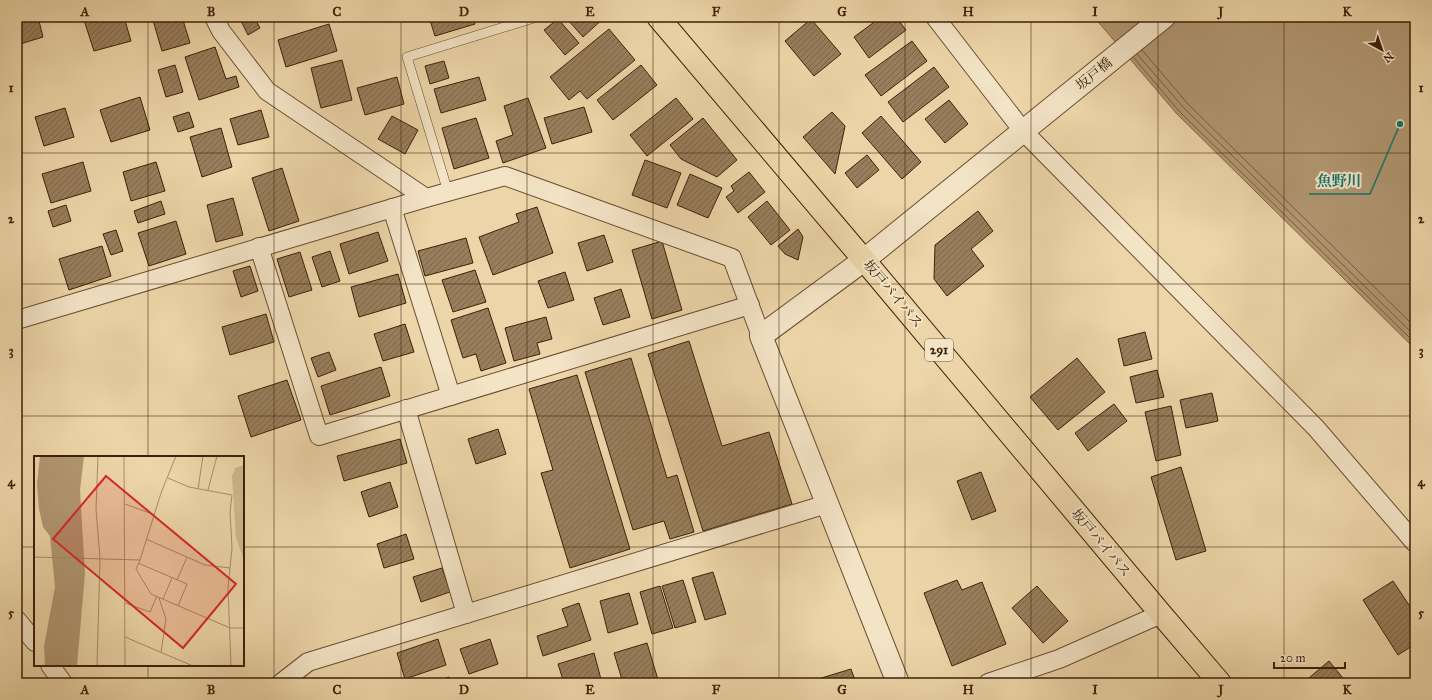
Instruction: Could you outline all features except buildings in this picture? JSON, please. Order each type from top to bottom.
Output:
[{"type":"highway","name":"坂戸バイパス","points":[[658,17],[1220,683]]},
{"type":"street","points":[[214,17],[221,31],[266,91],[426,198]]},
{"type":"street","points":[[935,17],[1023,131],[1316,428],[1415,543]]},
{"type":"street","name":"坂戸橋","points":[[761,336],[864,260],[1164,17]]},
{"type":"street","points":[[17,320],[259,247],[505,176],[732,258],[826,504],[898,683]]},
{"type":"street","points":[[392,208],[451,396]]},
{"type":"street","points":[[259,247],[318,436],[750,305]]},
{"type":"street","points":[[406,409],[466,614]]},
{"type":"street","points":[[281,683],[308,662],[826,504]]},
{"type":"street","points":[[988,683],[1059,659],[1161,614]]},
{"type":"street","points":[[17,620],[34,641]]},
{"type":"street","points":[[51,666],[63,683]]},
{"type":"lane","points":[[448,192],[407,57],[537,17]]},
{"type":"water","points":[[1094,17],[1415,17],[1415,349],[1177,114]]},
{"type":"place","name":"魚野川","points":[[1400,124]]}]
